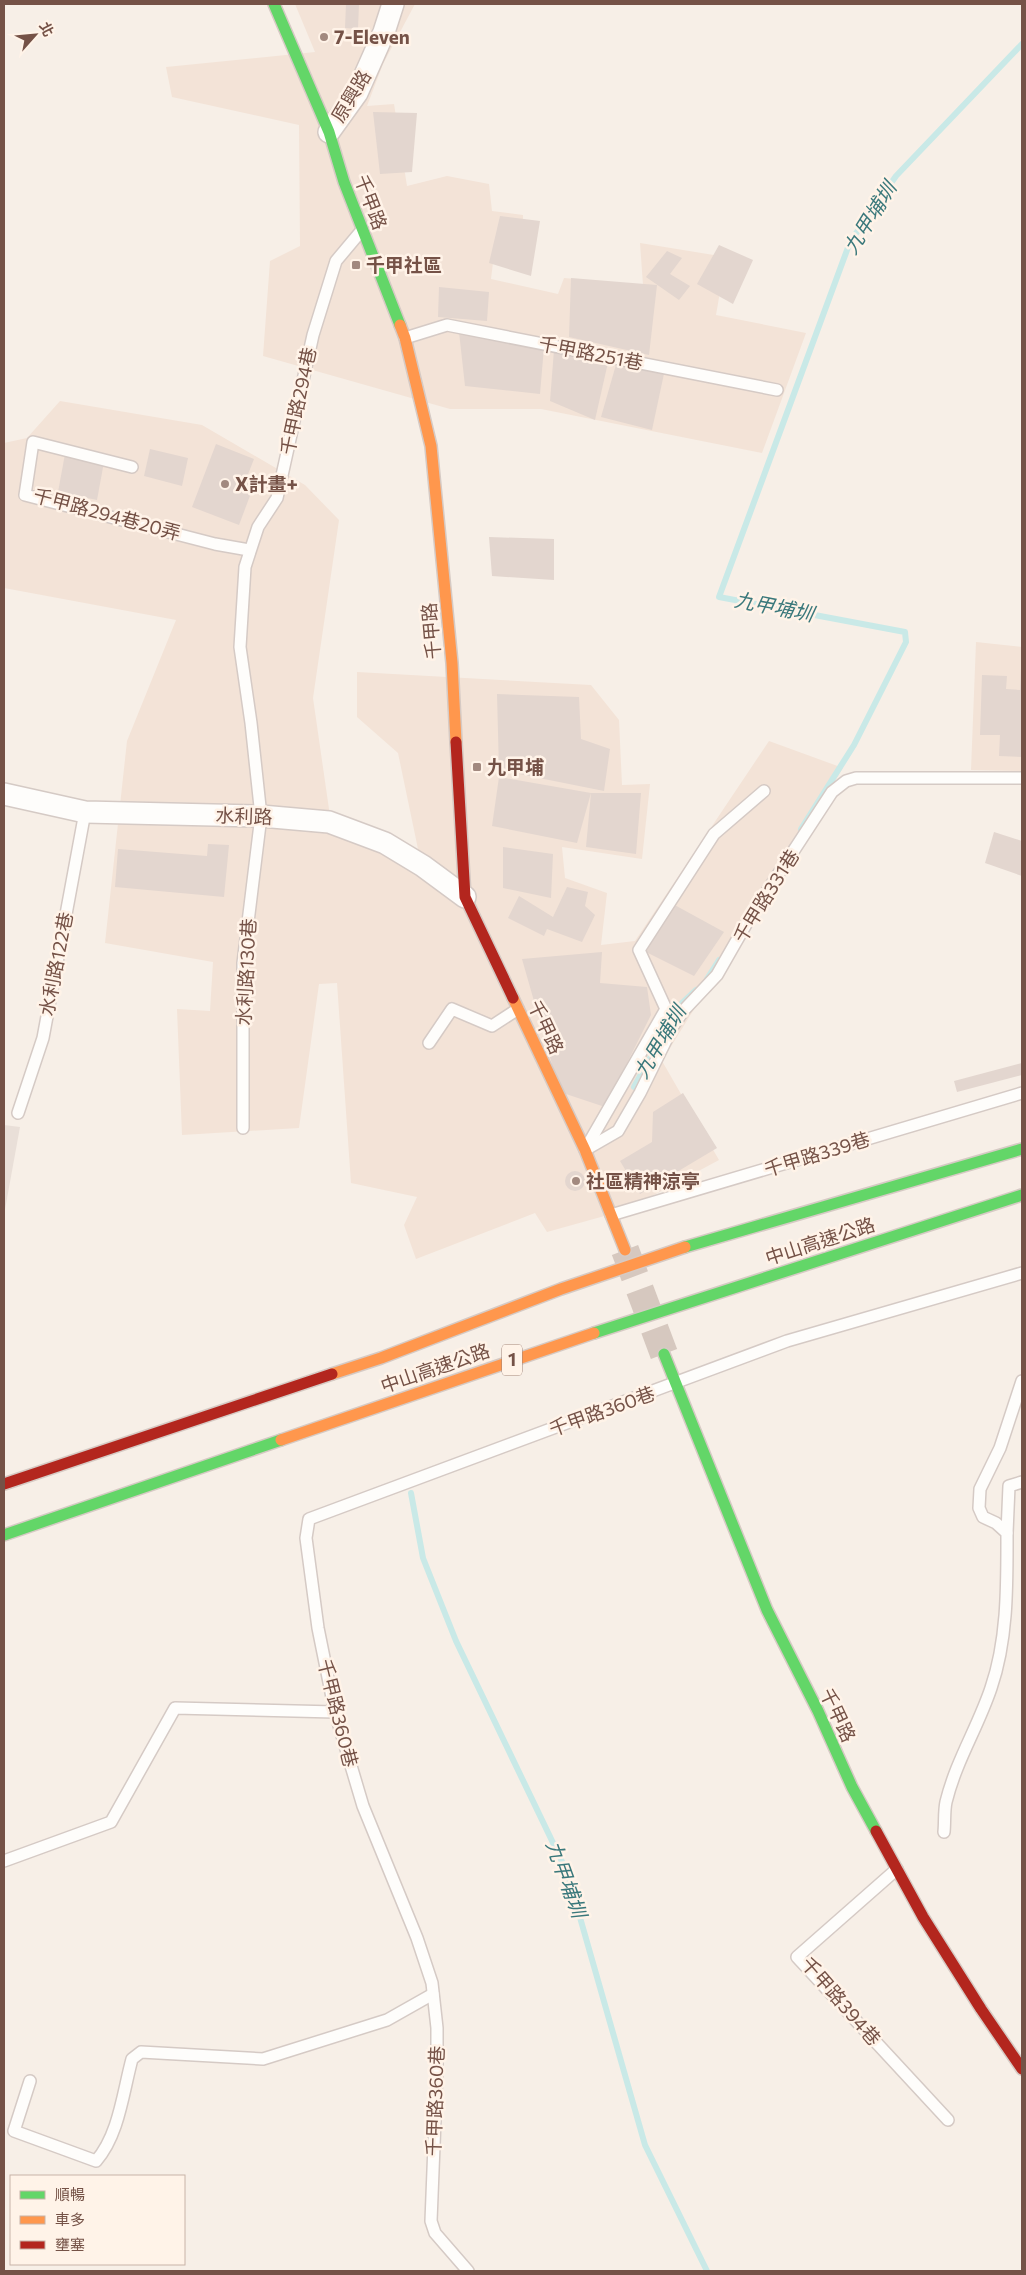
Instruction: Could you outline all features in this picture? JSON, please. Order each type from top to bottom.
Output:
[{"type":"main road","name":"千甲路","points":[[274,4],[329,132],[344,182],[364,229],[405,338],[431,446],[452,663],[466,897],[585,1150],[625,1250]]},
{"type":"main road","name":"中山高速公路","points":[[4,1484],[381,1358],[561,1289],[685,1247],[1022,1149]]},
{"type":"main road","name":"中山高速公路","points":[[4,1535],[589,1334],[1022,1195]]},
{"type":"main road","name":"千甲路","points":[[664,1354],[768,1610],[818,1711],[852,1787],[923,1918],[1022,2069]]},
{"type":"street","name":"原興路","points":[[329,132],[357,93],[384,32],[393,4]]},
{"type":"street","name":"水利路","points":[[4,794],[85,812],[261,816],[329,822],[385,843],[423,866],[466,897]]},
{"type":"lane","name":"千甲路294巷","points":[[261,816],[240,646],[245,567],[258,527],[277,498],[313,335],[336,261],[364,229]]},
{"type":"lane","name":"千甲路251巷","points":[[405,338],[446,325],[777,390]]},
{"type":"lane","name":"千甲路294巷20弄","points":[[132,467],[33,442],[26,495],[215,544],[249,550]]},
{"type":"lane","name":"千甲路331巷","points":[[585,1150],[618,1131],[673,1026],[684,1010],[717,975],[749,920],[832,792],[839,785],[856,778],[1022,778]]},
{"type":"lane","points":[[585,1150],[666,1009],[639,950],[714,834],[764,791]]},
{"type":"lane","name":"水利路122巷","points":[[18,1112],[42,1038],[85,812]]},
{"type":"lane","name":"水利路130巷","points":[[243,1128],[243,962],[261,816]]},
{"type":"lane","points":[[429,1042],[452,1009],[492,1026],[518,1009]]},
{"type":"lane","name":"千甲路339巷","points":[[611,1216],[1022,1093]]},
{"type":"lane","points":[[676,1384],[787,1341],[1022,1273]]},
{"type":"lane","points":[[1007,1532],[996,1523],[982,1517],[978,1498],[980,1489],[1000,1448],[1022,1381]]},
{"type":"lane","name":"千甲路360巷","points":[[468,2271],[435,2233],[430,2221],[437,2069],[437,2028],[432,1983],[417,1938],[363,1806],[335,1712],[318,1628],[306,1538],[309,1519],[676,1384]]},
{"type":"lane","points":[[944,1832],[946,1803],[954,1773],[991,1688],[1000,1648],[1008,1577],[1009,1486],[1022,1482]]},
{"type":"lane","points":[[4,1861],[112,1822],[175,1708],[335,1712]]},
{"type":"lane","name":"千甲路394巷","points":[[896,1869],[797,1957],[948,2120]]},
{"type":"lane","points":[[30,2081],[14,2131],[96,2161],[103,2153],[112,2134],[132,2060],[141,2052],[264,2059],[387,2020],[433,1994]]},
{"type":"shaded area","points":[[295,4],[415,4],[383,64],[367,106],[394,104],[407,186],[447,176],[489,184],[492,211],[523,215],[523,231],[497,230],[491,279],[558,294],[564,278],[643,285],[640,243],[726,257],[716,315],[806,333],[762,453],[541,409],[450,409],[263,356],[270,261],[300,246],[299,125],[172,97],[166,67],[315,52]]},
{"type":"shaded area","points":[[60,401],[202,425],[305,485],[339,520],[313,698],[330,816],[418,849],[398,753],[357,717],[357,672],[591,685],[619,720],[622,785],[650,784],[642,859],[562,847],[565,878],[607,893],[601,945],[635,941],[769,741],[843,768],[662,1061],[719,1160],[626,1210],[547,1232],[535,1213],[416,1259],[404,1225],[417,1197],[351,1183],[337,983],[319,984],[299,1128],[182,1135],[177,1009],[210,1011],[213,962],[105,943],[127,741],[176,620],[4,588],[4,443],[27,438]]},
{"type":"shaded area","points":[[976,642],[1022,647],[1022,771],[971,770]]},
{"type":"shaded area","points":[[4,1125],[20,1127],[4,1215]]},
{"type":"building","points":[[346,4],[359,4],[358,29],[345,28]]},
{"type":"building","points":[[373,112],[417,113],[412,172],[380,174]]},
{"type":"building","points":[[500,216],[540,221],[531,276],[489,263]]},
{"type":"building","points":[[719,245],[753,260],[733,304],[697,284]]},
{"type":"building","points":[[667,251],[682,258],[670,274],[690,286],[679,300],[646,277]]},
{"type":"building","points":[[571,278],[657,285],[649,355],[569,337]]},
{"type":"building","points":[[439,287],[489,292],[487,321],[438,317]]},
{"type":"building","points":[[459,332],[544,347],[540,394],[465,386]]},
{"type":"building","points":[[554,350],[609,358],[595,420],[550,401]]},
{"type":"building","points":[[617,361],[665,369],[652,430],[601,417]]},
{"type":"building","name":"X計畫+","points":[[216,444],[254,459],[245,482],[254,485],[239,525],[192,507]]},
{"type":"building","points":[[150,449],[188,458],[182,486],[144,476]]},
{"type":"building","points":[[65,454],[104,462],[97,500],[58,492]]},
{"type":"building","points":[[489,537],[554,539],[554,580],[492,576]]},
{"type":"building","points":[[1021,668],[1022,757],[999,756],[1000,735],[980,735],[982,675],[1007,676],[1006,689],[1020,690]]},
{"type":"building","points":[[497,694],[579,697],[581,739],[610,749],[604,791],[499,770]]},
{"type":"building","points":[[499,777],[591,793],[577,843],[492,826]]},
{"type":"building","points":[[591,793],[641,793],[636,854],[586,847]]},
{"type":"building","points":[[994,832],[1022,841],[1022,876],[985,863]]},
{"type":"building","points":[[208,844],[229,845],[224,897],[115,887],[118,849],[207,856]]},
{"type":"building","points":[[503,847],[553,854],[551,898],[503,888]]},
{"type":"building","points":[[567,887],[588,892],[585,906],[595,915],[582,942],[547,929],[544,936],[508,918],[519,896],[553,917]]},
{"type":"building","points":[[671,903],[724,932],[694,976],[646,952]]},
{"type":"building","points":[[602,952],[600,983],[647,987],[651,1015],[605,1107],[560,1092],[522,959]]},
{"type":"building","points":[[1022,1063],[1022,1075],[957,1092],[954,1081]]},
{"type":"building","points":[[683,1093],[717,1148],[640,1194],[620,1161],[652,1142],[653,1112]]},
{"type":"building","name":"社區精神涼亭","points":[[575,1171],[582,1174],[585,1181],[582,1188],[575,1191],[568,1188],[565,1181],[568,1174]]},
{"type":"waterway","name":"九甲埔圳","points":[[801,829],[854,745],[906,642],[905,632],[719,597],[850,242],[896,176],[1022,44]]},
{"type":"waterway","name":"九甲埔圳","points":[[707,979],[719,960]]},
{"type":"waterway","name":"九甲埔圳","points":[[670,1022],[678,1007],[696,990]]},
{"type":"waterway","name":"九甲埔圳","points":[[634,1087],[664,1033]]},
{"type":"waterway","name":"九甲埔圳","points":[[411,1493],[423,1558],[456,1641],[567,1872],[645,2145],[707,2271]]},
{"type":"tunnel","points":[[625,1250],[664,1354]]},
{"type":"traffic: fast","points":[[274,4],[329,132],[344,182],[400,325]]},
{"type":"traffic: fast","points":[[685,1247],[1022,1149]]},
{"type":"traffic: fast","points":[[594,1333],[1022,1195]]},
{"type":"traffic: fast","points":[[664,1354],[767,1610],[818,1711],[852,1787],[876,1831]]},
{"type":"traffic: fast","points":[[4,1535],[281,1440]]},
{"type":"traffic: slow","points":[[400,325],[405,338],[431,446],[452,663],[456,742]]},
{"type":"traffic: slow","points":[[513,998],[585,1150],[625,1250]]},
{"type":"traffic: slow","points":[[332,1374],[381,1358],[561,1289],[685,1247]]},
{"type":"traffic: slow","points":[[281,1440],[594,1333]]},
{"type":"traffic: jam","points":[[456,742],[465,897],[513,998]]},
{"type":"traffic: jam","points":[[4,1484],[332,1374]]},
{"type":"traffic: jam","points":[[876,1831],[923,1917],[981,2009],[1022,2069]]},
{"type":"place","name":"7-Eleven","points":[[324,37]]},
{"type":"place","name":"千甲社區","points":[[356,265]]},
{"type":"place","name":"X計畫+","points":[[225,484]]},
{"type":"place","name":"九甲埔","points":[[477,767]]},
{"type":"place","name":"社區精神涼亭","points":[[576,1181]]}]
